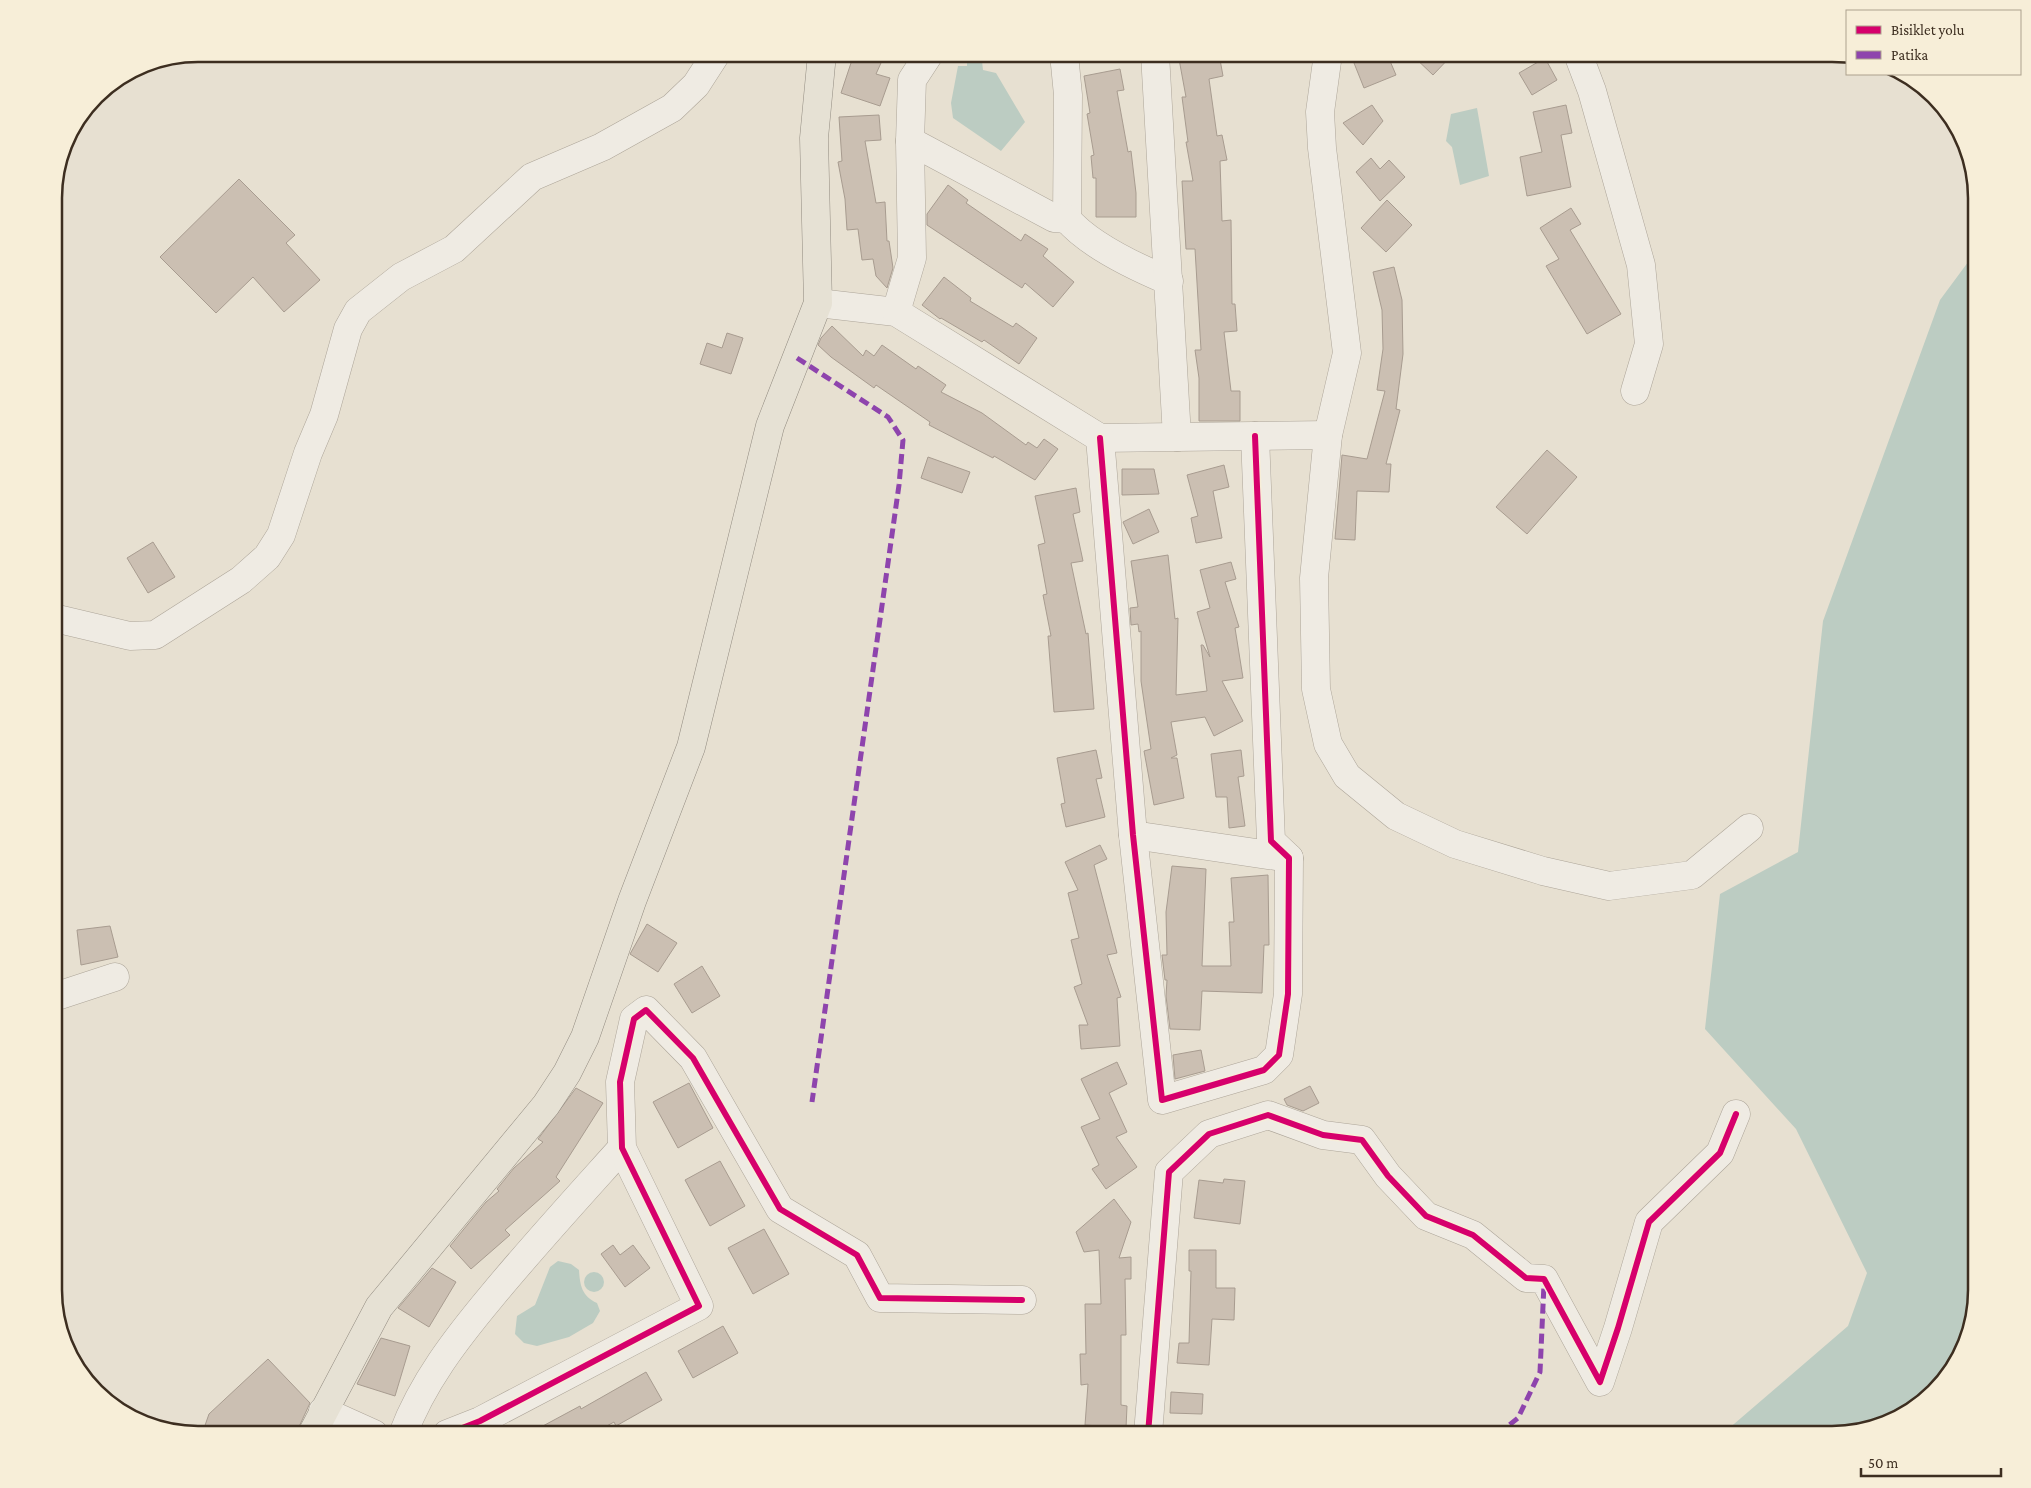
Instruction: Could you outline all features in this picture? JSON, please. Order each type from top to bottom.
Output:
[{"type":"main road","points":[[318,1423],[379,1306],[546,1105],[567,1074],[585,1037],[632,901],[691,747],[770,426],[818,303],[814,138],[821,63]]},
{"type":"street","points":[[1065,62],[1068,95],[1067,219],[1075,229],[1137,267],[1169,281]]},
{"type":"street","points":[[1156,62],[1177,437]]},
{"type":"street","points":[[1327,62],[1320,112],[1347,353],[1328,435],[1314,578],[1316,690],[1328,744],[1347,776],[1396,816],[1455,844],[1543,871],[1609,886],[1692,875],[1749,828]]},
{"type":"street","points":[[1581,62],[1592,91],[1641,265],[1649,344],[1635,392]]},
{"type":"street","points":[[63,620],[130,636],[155,635],[241,580],[267,557],[281,535],[308,453],[324,415],[348,329],[358,311],[401,277],[454,249],[532,177],[602,147],[672,108],[696,85],[710,63]]},
{"type":"street","points":[[896,312],[912,258],[910,141],[912,80],[923,63]]},
{"type":"street","points":[[910,141],[1054,218],[1067,219]]},
{"type":"street","points":[[818,303],[896,312],[1100,438],[1328,435]]},
{"type":"street","points":[[1100,438],[1133,836],[1162,1100],[1264,1070],[1279,1055],[1288,994],[1289,858],[1271,841],[1255,436]]},
{"type":"street","points":[[1133,836],[1289,858]]},
{"type":"street","points":[[63,994],[115,977]]},
{"type":"street","points":[[467,1426],[699,1306],[622,1148],[620,1082],[634,1019],[646,1010],[693,1058],[780,1209],[857,1255],[880,1298],[1022,1300]]},
{"type":"street","points":[[1149,1426],[1169,1172],[1209,1134],[1268,1115],[1323,1135],[1362,1140],[1388,1176],[1426,1216],[1473,1235],[1526,1278],[1544,1279],[1600,1382],[1649,1222],[1720,1153],[1736,1114]]},
{"type":"street","points":[[406,1426],[448,1349],[527,1253],[622,1148]]},
{"type":"street","points":[[318,1423],[333,1426]]},
{"type":"shaded area","points":[[967,63],[982,63],[983,70],[996,73],[1025,122],[1001,151],[953,118],[951,103],[958,66],[967,66]]},
{"type":"shaded area","points":[[1477,108],[1489,176],[1460,185],[1452,147],[1446,141],[1451,114]]},
{"type":"shaded area","points":[[1968,262],[1968,1289],[1966,1316],[1954,1349],[1935,1379],[1908,1403],[1892,1411],[1859,1423],[1832,1426],[1732,1426],[1848,1326],[1867,1273],[1796,1129],[1705,1029],[1720,894],[1798,852],[1823,621],[1940,300]]},
{"type":"shaded area","points":[[558,1261],[571,1264],[579,1270],[580,1281],[585,1294],[597,1303],[600,1311],[593,1323],[569,1337],[537,1346],[524,1343],[515,1334],[517,1316],[535,1305],[550,1267]]},
{"type":"shaded area","points":[[594,1272],[601,1275],[604,1282],[601,1289],[594,1292],[587,1289],[584,1282],[587,1275]]},
{"type":"building","points":[[1180,62],[1221,62],[1223,76],[1209,79],[1217,136],[1222,135],[1227,160],[1220,161],[1222,221],[1231,220],[1232,304],[1235,304],[1237,331],[1224,332],[1231,391],[1240,391],[1240,421],[1199,421],[1199,378],[1195,350],[1201,350],[1195,249],[1186,249],[1182,181],[1193,181],[1186,142],[1188,142],[1182,97],[1186,97]]},
{"type":"building","points":[[1391,62],[1396,75],[1364,88],[1354,63]]},
{"type":"building","points":[[1420,62],[1445,62],[1433,75]]},
{"type":"building","points":[[1538,62],[1547,62],[1557,80],[1532,95],[1519,73]]},
{"type":"building","points":[[851,63],[881,63],[876,74],[890,78],[880,106],[841,93]]},
{"type":"building","points":[[1120,69],[1124,90],[1117,91],[1128,152],[1131,151],[1136,193],[1136,217],[1096,217],[1096,178],[1093,178],[1091,156],[1094,155],[1087,114],[1090,113],[1084,76]]},
{"type":"building","points":[[1372,105],[1383,121],[1363,145],[1343,123]]},
{"type":"building","points":[[1566,105],[1572,133],[1561,135],[1571,187],[1527,196],[1520,157],[1542,152],[1533,112]]},
{"type":"building","points":[[879,115],[881,140],[865,141],[876,203],[885,202],[887,241],[889,241],[893,268],[887,288],[876,276],[873,259],[862,260],[858,229],[847,230],[845,199],[838,162],[842,161],[839,117]]},
{"type":"building","points":[[1371,158],[1380,169],[1389,160],[1405,177],[1380,201],[1356,172]]},
{"type":"building","points":[[239,179],[295,235],[286,243],[320,280],[284,312],[253,277],[216,313],[160,257]]},
{"type":"building","points":[[948,185],[968,200],[966,203],[1021,241],[1025,234],[1048,249],[1043,256],[1074,282],[1053,307],[1025,283],[1022,288],[927,225],[927,214]]},
{"type":"building","points":[[1387,200],[1412,225],[1386,252],[1361,228]]},
{"type":"building","points":[[1571,208],[1581,224],[1570,230],[1621,314],[1587,334],[1546,266],[1559,259],[1540,228]]},
{"type":"building","points":[[1394,267],[1402,300],[1403,354],[1396,409],[1400,410],[1386,464],[1391,464],[1389,492],[1357,491],[1355,540],[1335,539],[1342,455],[1367,459],[1385,391],[1377,390],[1383,349],[1382,310],[1373,272]]},
{"type":"building","points":[[944,277],[971,298],[970,301],[1013,327],[1016,323],[1037,338],[1019,364],[984,340],[982,342],[940,319],[922,305]]},
{"type":"building","points":[[832,326],[863,356],[866,350],[874,356],[882,345],[916,369],[918,366],[946,385],[941,392],[982,413],[1026,445],[1028,442],[1037,448],[1044,439],[1058,449],[1035,480],[994,456],[993,458],[929,425],[930,422],[876,385],[874,388],[831,357],[818,345],[821,338]]},
{"type":"building","points":[[727,333],[743,338],[731,374],[700,364],[707,343],[722,348]]},
{"type":"building","points":[[1547,450],[1577,477],[1527,534],[1496,507]]},
{"type":"building","points":[[928,457],[970,472],[962,493],[921,478]]},
{"type":"building","points":[[1224,465],[1229,487],[1213,491],[1222,538],[1196,543],[1191,518],[1198,516],[1187,475]]},
{"type":"building","points":[[1122,469],[1154,469],[1159,494],[1122,495]]},
{"type":"building","points":[[1076,488],[1080,512],[1073,514],[1083,561],[1071,563],[1086,634],[1088,633],[1094,709],[1054,712],[1048,636],[1051,636],[1043,595],[1047,594],[1038,545],[1045,543],[1035,496]]},
{"type":"building","points":[[1149,509],[1159,532],[1133,544],[1123,522]]},
{"type":"building","points":[[153,542],[175,577],[148,593],[127,558]]},
{"type":"building","points":[[1168,555],[1175,619],[1178,618],[1176,695],[1207,691],[1201,645],[1203,645],[1210,657],[1197,612],[1210,608],[1200,570],[1231,562],[1236,579],[1225,582],[1239,627],[1235,628],[1243,678],[1222,681],[1243,721],[1214,736],[1205,717],[1171,722],[1177,755],[1171,758],[1177,758],[1184,798],[1154,805],[1144,751],[1151,749],[1141,681],[1141,631],[1139,632],[1138,624],[1131,625],[1130,608],[1138,607],[1131,561]]},
{"type":"building","points":[[1096,750],[1102,778],[1096,779],[1105,817],[1066,827],[1061,804],[1065,803],[1057,758]]},
{"type":"building","points":[[1241,750],[1244,776],[1238,777],[1245,826],[1229,828],[1227,797],[1216,797],[1211,754]]},
{"type":"building","points":[[1100,845],[1107,859],[1094,865],[1117,953],[1107,955],[1121,997],[1117,998],[1120,1046],[1081,1049],[1079,1025],[1088,1025],[1074,987],[1082,984],[1071,940],[1079,938],[1068,893],[1078,890],[1065,862]]},
{"type":"building","points":[[1172,866],[1206,869],[1202,966],[1231,966],[1229,922],[1234,922],[1231,878],[1268,875],[1269,945],[1264,945],[1262,993],[1202,991],[1200,1030],[1170,1029],[1166,996],[1167,980],[1165,980],[1162,955],[1167,955],[1166,912]]},
{"type":"building","points":[[647,924],[677,943],[658,972],[630,954]]},
{"type":"building","points":[[110,926],[118,957],[81,965],[77,930]]},
{"type":"building","points":[[702,966],[720,996],[692,1013],[674,984]]},
{"type":"building","points":[[1201,1050],[1205,1071],[1175,1079],[1173,1055]]},
{"type":"building","points":[[1117,1062],[1127,1084],[1109,1093],[1127,1132],[1116,1137],[1137,1167],[1106,1189],[1092,1169],[1099,1165],[1081,1127],[1100,1119],[1081,1079]]},
{"type":"building","points":[[689,1083],[713,1128],[678,1148],[653,1102]]},
{"type":"building","points":[[1310,1086],[1319,1103],[1303,1111],[1287,1105],[1284,1099]]},
{"type":"building","points":[[576,1088],[603,1103],[556,1177],[560,1181],[505,1230],[510,1235],[471,1269],[450,1246],[486,1202],[499,1191],[497,1189],[514,1168],[543,1142],[538,1139]]},
{"type":"building","points":[[720,1161],[745,1206],[710,1226],[685,1180]]},
{"type":"building","points":[[1224,1179],[1245,1181],[1240,1224],[1194,1218],[1199,1180],[1223,1183]]},
{"type":"building","points":[[1114,1199],[1131,1222],[1119,1258],[1131,1257],[1131,1279],[1125,1279],[1126,1335],[1121,1335],[1121,1405],[1127,1406],[1126,1426],[1085,1425],[1088,1384],[1081,1385],[1080,1354],[1086,1354],[1085,1304],[1101,1304],[1099,1250],[1084,1252],[1076,1232]]},
{"type":"building","points":[[764,1229],[789,1274],[753,1294],[728,1248]]},
{"type":"building","points":[[613,1245],[620,1255],[633,1245],[650,1268],[625,1287],[601,1254]]},
{"type":"building","points":[[1189,1250],[1216,1250],[1216,1288],[1235,1288],[1234,1320],[1212,1319],[1209,1365],[1177,1363],[1179,1343],[1189,1343],[1191,1271],[1189,1271]]},
{"type":"building","points":[[432,1268],[456,1282],[429,1327],[398,1308]]},
{"type":"building","points":[[723,1326],[738,1353],[693,1378],[678,1351]]},
{"type":"building","points":[[381,1338],[410,1346],[395,1396],[357,1384]]},
{"type":"building","points":[[268,1359],[310,1403],[299,1426],[205,1426],[209,1414]]},
{"type":"building","points":[[646,1372],[662,1400],[616,1426],[614,1422],[607,1426],[543,1426],[580,1406],[581,1409]]},
{"type":"building","points":[[1171,1392],[1203,1394],[1202,1414],[1170,1413]]},
{"type":"marked path","points":[[797,358],[888,417],[903,440],[899,485],[812,1102]]},
{"type":"marked path","points":[[1508,1426],[1518,1418],[1540,1372],[1544,1284]]},
{"type":"cycle path","points":[[1100,438],[1133,835],[1162,1100],[1264,1070],[1279,1055],[1288,994],[1289,858],[1271,841],[1255,436]]},
{"type":"cycle path","points":[[467,1426],[699,1306],[622,1148],[620,1082],[634,1019],[646,1010],[693,1058],[780,1209],[857,1255],[880,1298],[1022,1300]]},
{"type":"cycle path","points":[[1149,1426],[1169,1172],[1209,1134],[1268,1115],[1323,1135],[1362,1140],[1388,1176],[1426,1216],[1473,1235],[1526,1278],[1544,1279],[1600,1382],[1649,1222],[1720,1153],[1736,1114]]}]
